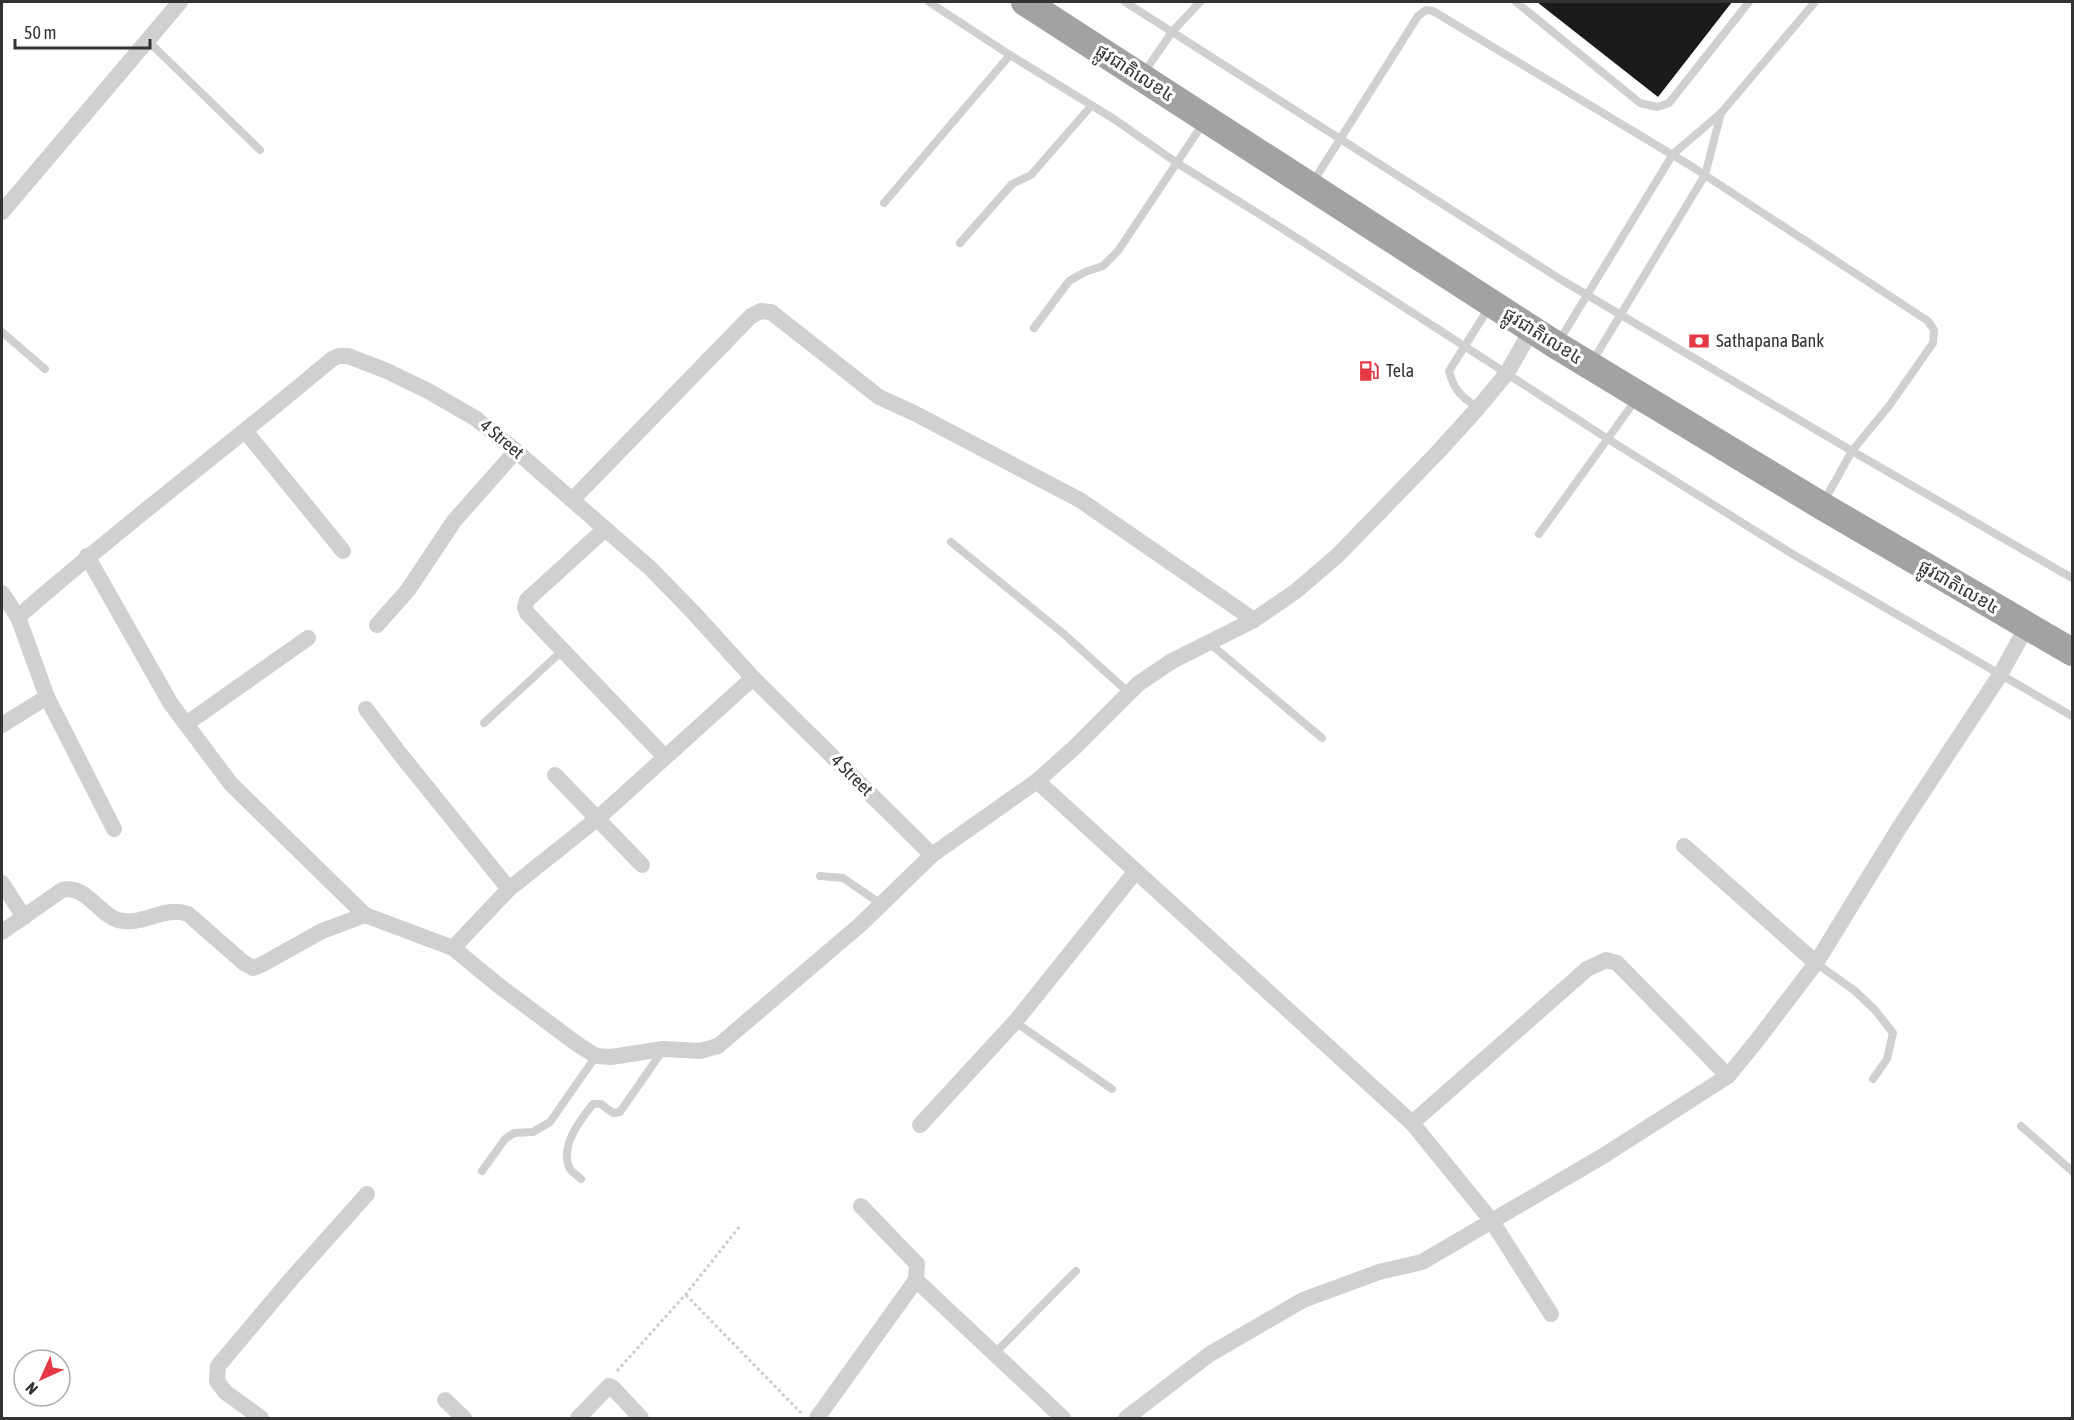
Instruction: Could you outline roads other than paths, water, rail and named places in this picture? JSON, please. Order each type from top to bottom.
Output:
[{"type":"highway","name":"ផ្លូវជាតិលេខ៤","points":[[1025,2],[1556,345],[1822,506],[2073,652]]},
{"type":"street","points":[[2,212],[180,2]]},
{"type":"street","points":[[573,499],[751,316],[762,311],[771,312],[879,397],[1080,500],[1254,620]]},
{"type":"street","points":[[87,556],[171,704],[231,784],[365,915],[453,948],[498,985],[596,1056],[611,1057],[663,1049],[700,1051],[718,1046],[880,904],[932,855],[1037,781],[1138,684],[1172,661],[1254,620],[1296,591],[1338,555],[1478,408],[1507,373],[1532,329]]},
{"type":"street","name":"4 Street","points":[[18,617],[87,556],[246,432],[332,359],[348,356],[387,371],[466,412],[573,499],[667,585],[753,678],[932,855]]},
{"type":"street","points":[[246,432],[343,551]]},
{"type":"street","points":[[377,625],[408,590],[454,521],[516,451]]},
{"type":"street","points":[[606,529],[527,600],[525,607],[527,614],[665,757]]},
{"type":"street","points":[[2,593],[18,617],[47,697],[114,829]]},
{"type":"street","points":[[1126,1419],[1210,1354],[1303,1300],[1379,1272],[1422,1262],[1603,1156],[1728,1076],[1816,963],[1899,828],[2000,675],[2027,626]]},
{"type":"street","points":[[186,724],[308,638]]},
{"type":"street","points":[[453,948],[509,889],[598,818],[753,678]]},
{"type":"street","points":[[2,725],[47,697]]},
{"type":"street","points":[[366,709],[509,889]]},
{"type":"street","points":[[555,775],[642,865]]},
{"type":"street","points":[[1037,781],[1412,1124],[1491,1220],[1551,1314]]},
{"type":"street","points":[[1684,846],[1816,963]]},
{"type":"street","points":[[920,1125],[1015,1022],[1136,871]]},
{"type":"street","points":[[2,883],[24,917]]},
{"type":"street","points":[[2,932],[62,890],[70,888],[81,893],[117,920],[138,921],[179,911],[188,914],[244,963],[253,968],[322,931],[365,915]]},
{"type":"street","points":[[1412,1124],[1587,969],[1606,960],[1617,963],[1728,1076]]},
{"type":"street","points":[[261,1419],[225,1392],[217,1381],[218,1366],[367,1194]]},
{"type":"street","points":[[817,1419],[916,1280],[917,1264],[861,1206]]},
{"type":"street","points":[[916,1280],[1063,1419]]},
{"type":"street","points":[[578,1419],[609,1386],[641,1419]]},
{"type":"street","points":[[445,1400],[464,1419]]},
{"type":"lane","points":[[929,2],[1177,164],[1283,229],[1608,439],[1794,555],[2073,716]]},
{"type":"lane","points":[[1125,2],[1586,294],[1852,452],[2073,578]]},
{"type":"lane","points":[[1141,76],[1172,32],[1200,2]]},
{"type":"lane","points":[[1516,2],[1640,104],[1657,107],[1669,103],[1749,2]]},
{"type":"lane","points":[[1556,345],[1673,154],[1721,113],[1815,2]]},
{"type":"lane","points":[[1310,186],[1418,16],[1426,10],[1433,11],[1673,154],[1929,321],[1934,330],[1932,343],[1889,406],[1852,452],[1822,506]]},
{"type":"lane","points":[[147,40],[260,150]]},
{"type":"lane","points":[[884,203],[1010,55]]},
{"type":"lane","points":[[960,243],[1012,184],[1030,175],[1091,106]]},
{"type":"lane","points":[[1590,365],[1706,175],[1721,113]]},
{"type":"lane","points":[[1034,327],[1069,281],[1084,272],[1103,266],[1118,251],[1206,119]]},
{"type":"lane","points":[[1478,408],[1463,398],[1452,386],[1449,371],[1492,304]]},
{"type":"lane","points":[[2,332],[45,369]]},
{"type":"lane","points":[[1539,534],[1639,395]]},
{"type":"lane","points":[[951,542],[1065,635],[1129,693]]},
{"type":"lane","points":[[1208,642],[1322,738]]},
{"type":"lane","points":[[484,723],[562,651]]},
{"type":"lane","points":[[820,876],[843,878],[880,904]]},
{"type":"lane","points":[[1816,963],[1869,1004],[1893,1033],[1887,1059],[1873,1079]]},
{"type":"lane","points":[[1015,1022],[1112,1089]]},
{"type":"lane","points":[[580,1179],[570,1169],[568,1155],[570,1137],[593,1104],[601,1104],[613,1113],[620,1112],[663,1049]]},
{"type":"lane","points":[[482,1172],[505,1139],[514,1133],[533,1132],[550,1122],[596,1056]]},
{"type":"lane","points":[[2021,1126],[2073,1171]]},
{"type":"lane","points":[[994,1354],[1076,1271]]},
{"type":"place","name":"Sathapana Bank","points":[[1699,341]]},
{"type":"place","name":"Tela","points":[[1369,371]]}]
